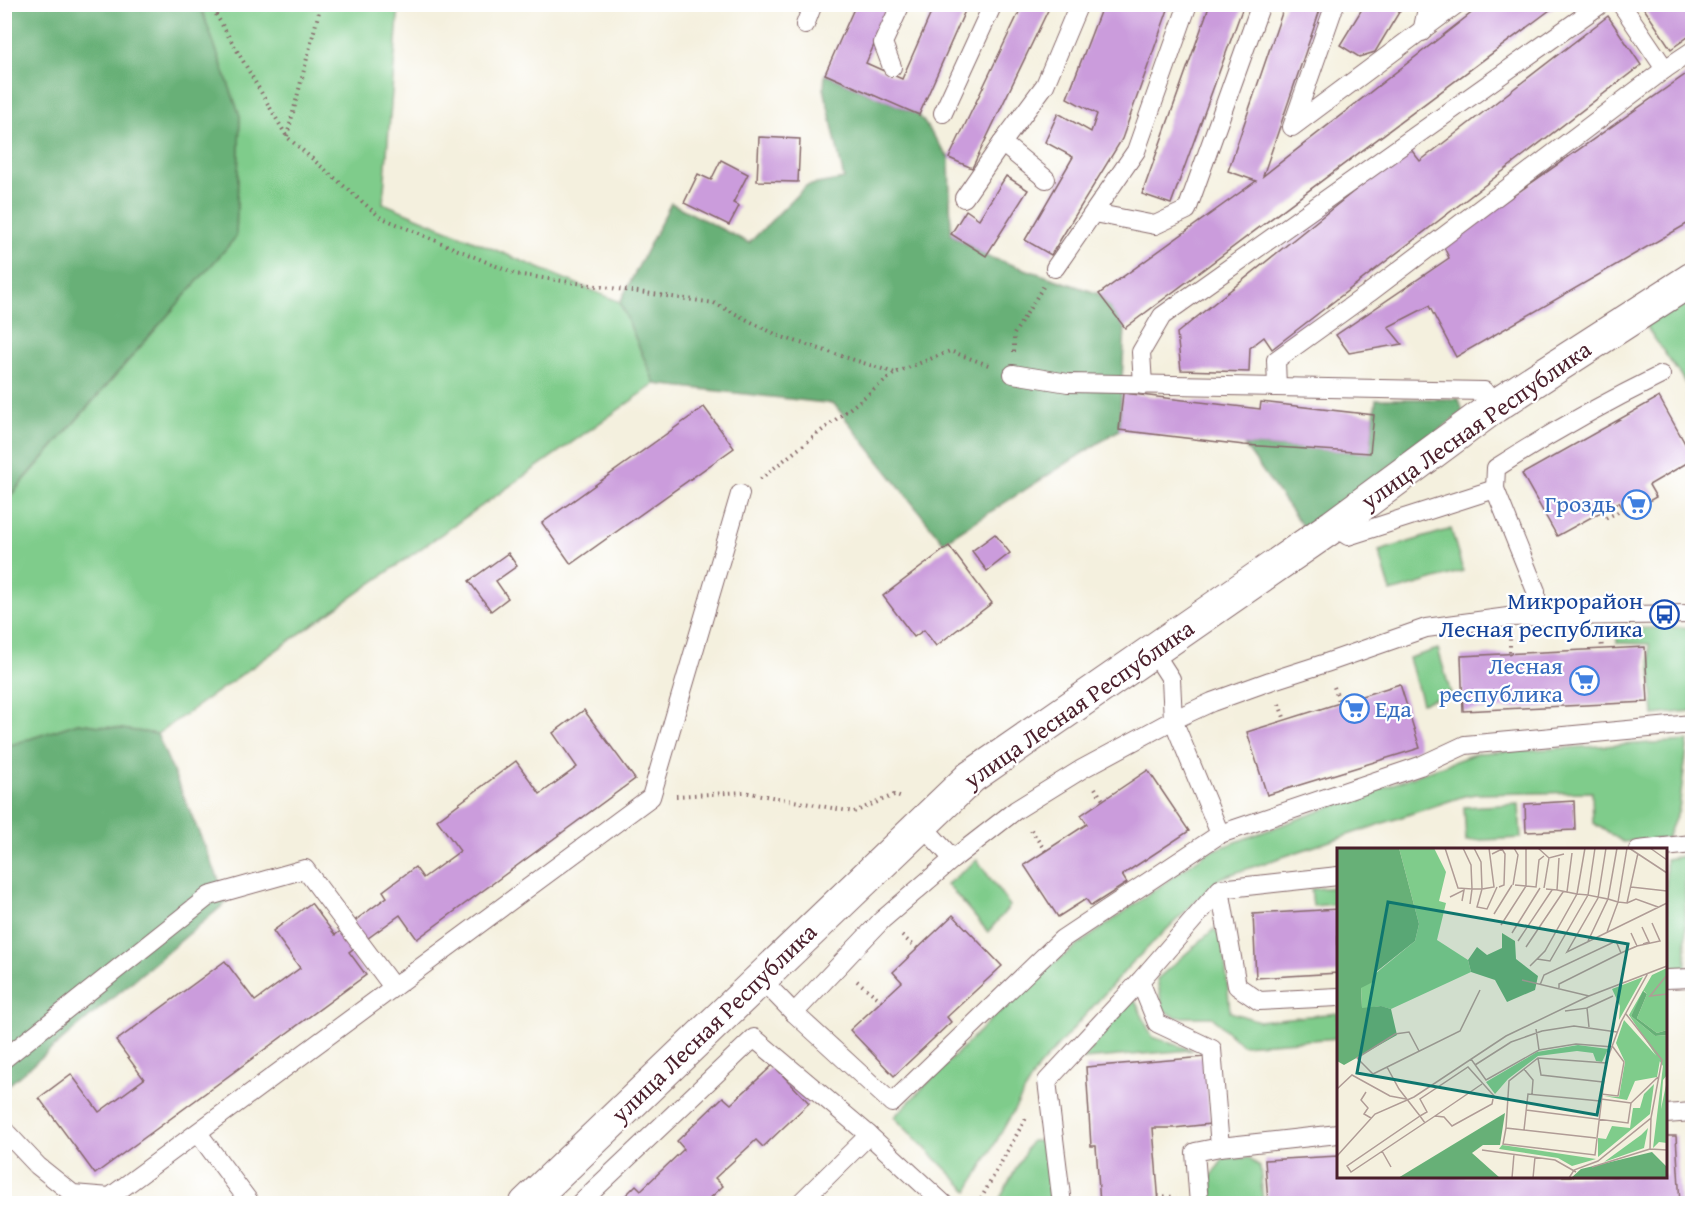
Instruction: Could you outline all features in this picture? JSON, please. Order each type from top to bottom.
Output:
[{"type":"street","name":"улица Лесная Республика","points":[[526,1203],[971,777],[1333,526],[1495,406],[1692,279]]},
{"type":"lane","points":[[805,25],[813,4]]},
{"type":"lane","points":[[892,67],[883,44],[901,4]]},
{"type":"lane","points":[[943,113],[993,4]]},
{"type":"lane","points":[[964,198],[1045,85],[1079,4]]},
{"type":"lane","points":[[1055,268],[1137,151],[1188,4]]},
{"type":"lane","points":[[1094,213],[1155,225],[1187,210],[1261,4]]},
{"type":"lane","points":[[1335,4],[1292,127],[1457,4]]},
{"type":"lane","points":[[1422,32],[1428,4]]},
{"type":"lane","points":[[1143,385],[1141,352],[1162,316],[1601,4]]},
{"type":"lane","points":[[1621,4],[1665,69]]},
{"type":"lane","points":[[1277,387],[1276,360],[1692,51]]},
{"type":"lane","points":[[1002,143],[1046,179]]},
{"type":"lane","points":[[1013,374],[1068,384],[1484,391],[1495,406]]},
{"type":"lane","points":[[1536,615],[1536,591],[1495,489],[1497,468],[1547,434],[1661,375]]},
{"type":"lane","points":[[1333,526],[1348,536],[1495,489]]},
{"type":"lane","points":[[4,1130],[38,1166],[73,1194],[110,1197],[651,797],[740,494]]},
{"type":"lane","points":[[794,1013],[882,920],[953,859],[1016,810],[1082,769],[1173,720],[1212,702],[1426,628],[1536,615],[1692,614]]},
{"type":"lane","points":[[1154,651],[1171,679],[1173,720],[1220,834]]},
{"type":"lane","points":[[760,979],[892,1103],[1062,939],[1220,834],[1420,766],[1465,745],[1692,724]]},
{"type":"lane","points":[[921,824],[953,859]]},
{"type":"lane","points":[[1656,848],[1692,846]]},
{"type":"lane","points":[[4,1059],[209,896],[304,869],[393,987]]},
{"type":"lane","points":[[1062,1203],[1047,1081],[1140,981],[1220,889],[1337,876]]},
{"type":"lane","points":[[1220,889],[1237,986],[1259,1001],[1337,997]]},
{"type":"lane","points":[[1667,980],[1692,978]]},
{"type":"lane","points":[[1140,981],[1157,1023],[1212,1049],[1220,1147]]},
{"type":"lane","points":[[579,1203],[754,1038],[944,1203]]},
{"type":"lane","points":[[1667,1114],[1692,1112]]},
{"type":"lane","points":[[198,1133],[251,1203]]},
{"type":"lane","points":[[1199,1203],[1195,1152],[1220,1147],[1337,1134]]},
{"type":"lane","points":[[799,1203],[868,1135]]},
{"type":"path","points":[[210,4],[287,137],[380,217],[515,274],[714,303],[779,336],[895,374]]},
{"type":"path","points":[[287,137],[321,4]]},
{"type":"path","points":[[740,494],[895,374],[950,351],[1013,374],[1014,334],[1055,268]]},
{"type":"path","points":[[1606,518],[1624,509]]},
{"type":"path","points":[[651,797],[744,792],[854,812]]},
{"type":"path","points":[[838,966],[882,1001]]},
{"type":"path","points":[[978,1203],[1047,1081]]},
{"type":"green space","points":[[5,4],[200,5],[240,116],[236,237],[7,499],[5,511]]},
{"type":"green space","points":[[200,5],[399,5],[383,203],[620,302],[655,384],[157,734],[78,723],[5,747],[4,511],[7,500],[236,237],[240,116]]},
{"type":"green space","points":[[825,74],[919,115],[949,158],[951,234],[986,256],[1099,294],[1125,328],[1119,430],[943,542],[834,404],[655,384],[620,302],[671,203],[749,243],[806,186],[844,179],[824,88]]},
{"type":"green space","points":[[1692,295],[1692,392],[1645,325]]},
{"type":"green space","points":[[1376,399],[1459,399],[1463,412],[1305,530],[1244,445],[1370,453]]},
{"type":"green space","points":[[1451,529],[1463,571],[1391,592],[1379,551]]},
{"type":"green space","points":[[1692,627],[1692,711],[1654,715],[1649,644],[1617,643],[1616,629]]},
{"type":"green space","points":[[1438,649],[1451,694],[1422,703],[1409,658]]},
{"type":"green space","points":[[78,723],[157,734],[228,901],[5,1088],[5,747]]},
{"type":"green space","points":[[1688,741],[1679,809],[1667,838],[1623,842],[1593,823],[1592,792],[1477,794],[1464,796],[1220,878],[1131,964],[1038,1068],[968,1191],[894,1117],[1030,980],[1206,853],[1477,753]]},
{"type":"green space","points":[[1519,804],[1521,838],[1466,841],[1464,807]]},
{"type":"green space","points":[[1685,856],[1686,970],[1667,971],[1667,859]]},
{"type":"green space","points":[[977,860],[1010,906],[988,932],[947,884]]},
{"type":"green space","points":[[1337,887],[1337,904],[1313,906],[1311,889]]},
{"type":"green space","points":[[1214,929],[1223,938],[1230,1012],[1259,1021],[1337,1013],[1337,1038],[1242,1045],[1212,1017],[1176,1017],[1163,1010],[1157,979]]},
{"type":"green space","points":[[1134,998],[1152,1037],[1192,1050],[1082,1059]]},
{"type":"green space","points":[[1031,1141],[1046,1141],[1051,1203],[997,1204]]},
{"type":"green space","points":[[1224,1158],[1250,1158],[1260,1167],[1263,1203],[1213,1203],[1211,1176]]},
{"type":"building","points":[[856,4],[892,4],[866,63],[902,79],[935,4],[968,4],[919,115],[825,74]]},
{"type":"building","points":[[1023,4],[1051,4],[972,168],[949,158]]},
{"type":"building","points":[[1103,4],[1170,4],[1122,139],[1051,255],[1025,240],[1073,157],[1045,142],[1058,113],[1091,132],[1097,114],[1067,98]]},
{"type":"building","points":[[1210,4],[1244,4],[1171,204],[1142,194]]},
{"type":"building","points":[[1285,4],[1322,4],[1263,176],[1483,4],[1558,4],[1125,328],[1099,294],[1256,181],[1228,171]]},
{"type":"building","points":[[1365,4],[1404,4],[1375,52],[1359,57],[1340,45]]},
{"type":"building","points":[[1641,4],[1692,4],[1692,34],[1671,49]]},
{"type":"building","points":[[1608,16],[1641,65],[1272,349],[1264,337],[1250,348],[1249,372],[1181,370],[1177,333],[1409,147],[1420,161]]},
{"type":"building","points":[[1692,70],[1692,221],[1456,357],[1429,306],[1388,327],[1402,344],[1349,353],[1336,335],[1449,258],[1443,245]]},
{"type":"building","points":[[759,137],[800,139],[798,182],[757,181]]},
{"type":"building","points":[[721,160],[748,174],[733,203],[739,206],[729,225],[684,203],[698,174],[711,180]]},
{"type":"building","points":[[1006,176],[1028,190],[986,256],[951,234],[966,210],[979,219]]},
{"type":"building","points":[[1123,393],[1260,409],[1261,402],[1374,415],[1370,453],[1244,445],[1119,430]]},
{"type":"building","points":[[1659,397],[1692,456],[1692,460],[1649,485],[1656,497],[1626,514],[1619,502],[1557,536],[1522,474]]},
{"type":"building","points":[[704,407],[734,448],[571,564],[542,523]]},
{"type":"building","points":[[995,534],[1010,553],[987,571],[972,551]]},
{"type":"building","points":[[949,546],[992,603],[936,646],[924,630],[914,637],[883,596]]},
{"type":"building","points":[[508,553],[517,566],[496,581],[508,598],[491,611],[469,581]]},
{"type":"building","points":[[1645,647],[1648,702],[1463,711],[1461,656]]},
{"type":"building","points":[[1400,684],[1420,748],[1267,795],[1247,732]]},
{"type":"building","points":[[584,710],[635,779],[417,939],[400,915],[349,952],[366,975],[95,1174],[39,1098],[71,1074],[99,1112],[144,1079],[116,1041],[225,961],[255,1001],[300,968],[273,931],[311,903],[335,935],[387,897],[383,891],[415,867],[423,878],[460,851],[437,820],[516,761],[540,794],[577,767],[553,733]]},
{"type":"building","points":[[1148,770],[1189,831],[1122,875],[1127,883],[1091,906],[1086,899],[1058,917],[1024,865],[1087,824],[1081,815]]},
{"type":"building","points":[[1574,801],[1575,830],[1526,832],[1525,804]]},
{"type":"building","points":[[1337,909],[1337,973],[1256,978],[1253,914]]},
{"type":"building","points":[[953,915],[1002,966],[947,1017],[951,1022],[894,1076],[850,1030],[902,982],[893,972]]},
{"type":"building","points":[[1205,1057],[1210,1124],[1153,1128],[1159,1204],[1100,1204],[1096,1146],[1091,1146],[1086,1067]]},
{"type":"building","points":[[773,1065],[809,1103],[763,1147],[756,1140],[715,1178],[723,1186],[704,1204],[617,1204],[636,1185],[641,1190],[684,1149],[677,1141],[723,1097],[731,1104]]},
{"type":"building","points":[[1667,1136],[1676,1136],[1680,1204],[1268,1204],[1265,1160],[1337,1156],[1337,1178],[1667,1178]]},
{"type":"place","name":"Гроздь","points":[[1637,504]]},
{"type":"place","name":"Микрорайон Лесная республика","points":[[1664,615]]},
{"type":"place","name":"Лесная республика","points":[[1584,680]]},
{"type":"place","name":"Еда","points":[[1354,709]]}]
